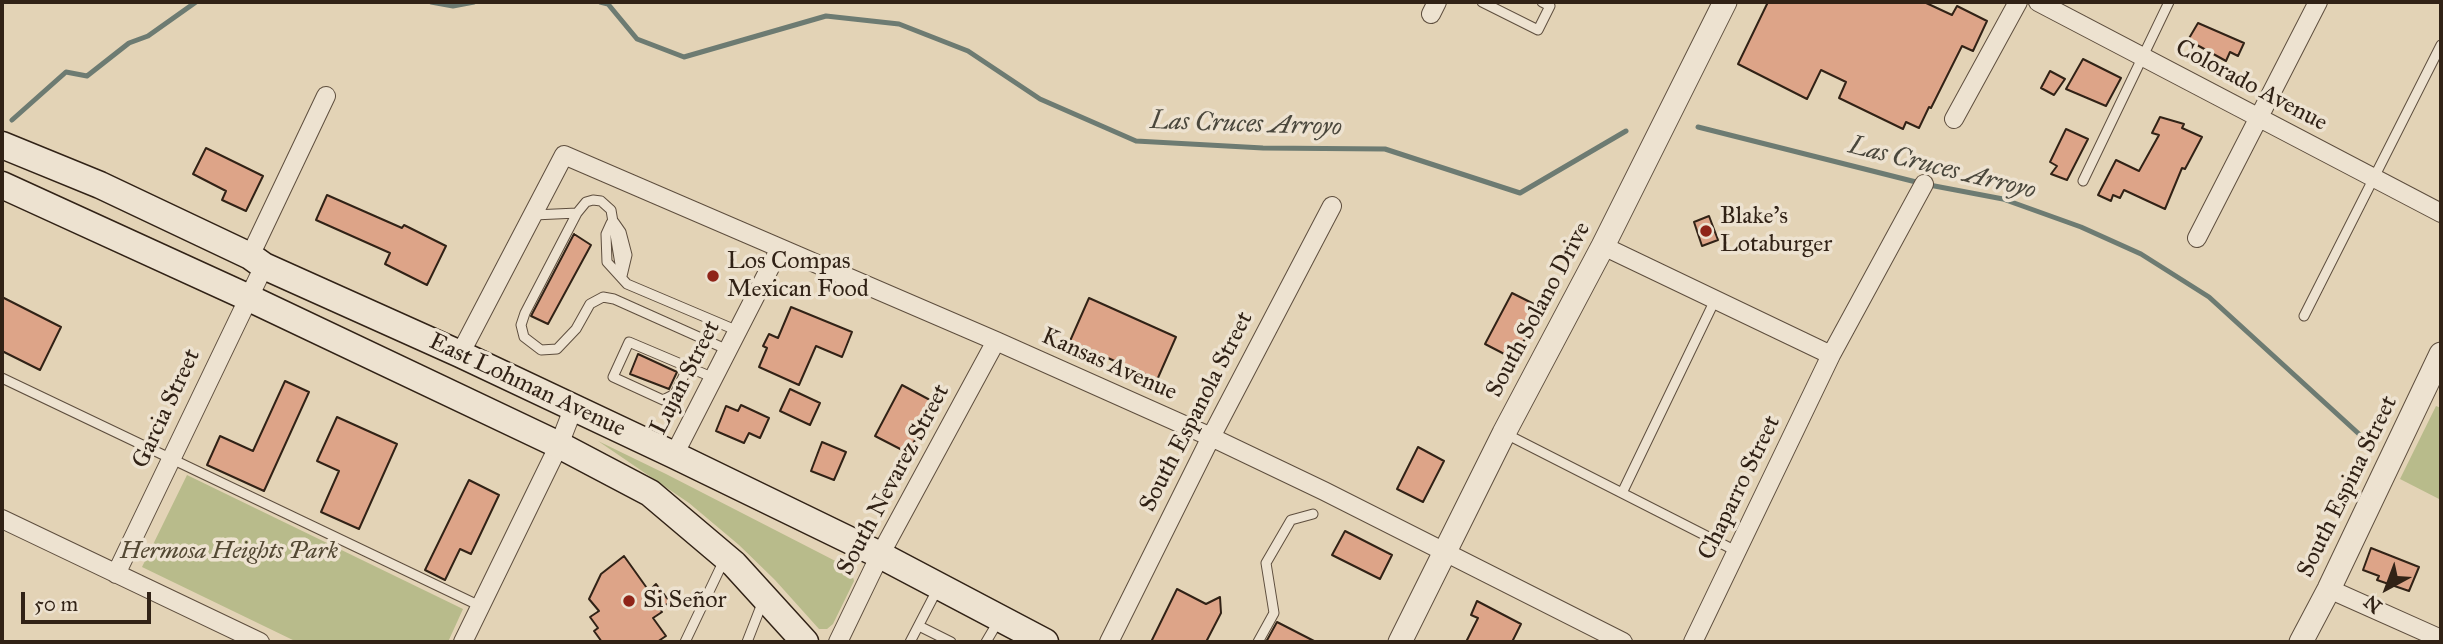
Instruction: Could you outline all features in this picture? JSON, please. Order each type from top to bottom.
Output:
[{"type":"main road","name":"East Lohman Avenue","points":[[2,145],[100,185],[674,455],[880,555],[1045,642]]},
{"type":"main road","name":"East Lohman Avenue","points":[[2,185],[247,297],[559,445],[650,493],[726,556],[805,642]]},
{"type":"street","name":"South Solano Drive","points":[[1400,642],[1725,2]]},
{"type":"street","points":[[1954,119],[2018,2]]},
{"type":"street","name":"Colorado Avenue","points":[[2038,2],[2441,214]]},
{"type":"street","points":[[2197,238],[2318,2]]},
{"type":"street","name":"Garcia Street","points":[[116,574],[247,297],[257,261],[326,96]]},
{"type":"street","name":"Kansas Avenue","points":[[533,215],[564,155],[1211,437],[1623,642]]},
{"type":"street","name":"Chaparro Street","points":[[1693,642],[1831,355],[1924,184]]},
{"type":"street","name":"South Espanola Street","points":[[1109,642],[1211,437],[1332,206]]},
{"type":"street","points":[[460,354],[533,215]]},
{"type":"street","points":[[1603,246],[1831,355]]},
{"type":"street","name":"Lujan Street","points":[[674,455],[780,248]]},
{"type":"street","name":"South Nevarez Street","points":[[838,642],[880,555],[996,341]]},
{"type":"street","name":"South Espina Street","points":[[2301,642],[2441,354]]},
{"type":"street","points":[[463,642],[559,445],[573,409]]},
{"type":"street","points":[[2,519],[260,642]]},
{"type":"street","points":[[2329,589],[2441,639]]},
{"type":"lane","points":[[1482,2],[1538,30],[1550,6],[1542,2]]},
{"type":"lane","points":[[2083,181],[2169,2]]},
{"type":"lane","points":[[2304,316],[2441,45]]},
{"type":"lane","points":[[728,350],[614,299],[603,297],[590,304],[576,328],[557,349],[541,350],[530,343],[524,337],[521,325],[577,213],[586,202],[593,200],[611,210],[612,220],[606,234],[607,262],[633,288],[738,331]]},
{"type":"lane","points":[[533,215],[577,213]]},
{"type":"lane","points":[[612,220],[621,232],[627,255],[622,276]]},
{"type":"lane","points":[[1622,493],[1715,300]]},
{"type":"lane","points":[[688,367],[675,394],[663,400],[613,377],[629,342],[714,377]]},
{"type":"lane","points":[[2,378],[480,606]]},
{"type":"lane","points":[[1504,433],[1736,551]]},
{"type":"lane","points":[[1258,642],[1273,612],[1266,563],[1290,520],[1313,514]]},
{"type":"lane","points":[[685,642],[726,556]]},
{"type":"lane","points":[[910,642],[939,586]]},
{"type":"lane","points":[[747,642],[765,596]]},
{"type":"lane","points":[[986,642],[999,618]]},
{"type":"lane","points":[[919,626],[951,642]]},
{"type":"green space","points":[[2436,406],[2441,408],[2441,500],[2400,479]]},
{"type":"green space","points":[[598,441],[851,569],[854,581],[833,624],[827,629],[819,629],[739,545],[689,503]]},
{"type":"green space","name":"Hermosa Heights Park","points":[[187,475],[463,609],[448,642],[297,642],[142,567]]},
{"type":"building","points":[[1768,2],[1924,2],[1952,15],[1957,6],[1987,21],[1973,51],[1962,46],[1919,128],[1906,122],[1903,129],[1839,98],[1846,82],[1821,70],[1807,99],[1738,64]]},
{"type":"building","points":[[2198,23],[2244,43],[2238,56],[2230,52],[2226,61],[2188,40]]},
{"type":"building","points":[[2083,59],[2121,78],[2106,106],[2066,89]]},
{"type":"building","points":[[2050,71],[2065,79],[2054,95],[2041,88]]},
{"type":"building","points":[[2160,117],[2184,124],[2182,128],[2202,137],[2185,169],[2182,168],[2165,209],[2124,190],[2120,198],[2113,195],[2111,201],[2098,195],[2116,160],[2139,171],[2159,135],[2152,133]]},
{"type":"building","points":[[2066,129],[2088,139],[2067,180],[2051,174],[2057,166],[2050,162]]},
{"type":"building","points":[[206,148],[263,176],[246,211],[222,200],[226,191],[193,174]]},
{"type":"building","points":[[327,195],[402,228],[404,225],[446,246],[427,285],[385,264],[390,253],[316,220]]},
{"type":"building","name":"Blake's Lotaburger","points":[[1709,216],[1718,240],[1702,246],[1694,222]]},
{"type":"building","points":[[574,234],[591,245],[548,324],[531,316]]},
{"type":"building","points":[[1512,293],[1536,305],[1527,321],[1533,324],[1514,359],[1485,344]]},
{"type":"building","points":[[2,297],[61,327],[40,370],[2,351]]},
{"type":"building","points":[[1089,298],[1176,337],[1157,380],[1070,341]]},
{"type":"building","points":[[791,307],[852,332],[842,357],[816,346],[799,385],[759,367],[767,348],[763,346],[769,334],[778,338]]},
{"type":"building","points":[[638,354],[677,372],[669,389],[630,374]]},
{"type":"building","points":[[285,381],[309,392],[264,491],[207,465],[220,436],[253,451]]},
{"type":"building","points":[[902,385],[930,400],[923,413],[928,416],[908,453],[875,436]]},
{"type":"building","points":[[790,389],[820,403],[810,425],[780,411]]},
{"type":"building","points":[[741,405],[769,418],[760,438],[749,433],[744,443],[716,431],[726,406],[738,411]]},
{"type":"building","points":[[337,417],[397,444],[359,529],[321,512],[339,471],[317,461]]},
{"type":"building","points":[[822,442],[846,452],[834,480],[811,471]]},
{"type":"building","points":[[1418,447],[1444,461],[1423,502],[1397,489]]},
{"type":"building","points":[[469,480],[499,495],[471,554],[460,549],[445,580],[425,570]]},
{"type":"building","points":[[1345,531],[1392,555],[1380,579],[1332,555]]},
{"type":"building","points":[[2371,548],[2419,567],[2409,591],[2377,580],[2379,576],[2363,570]]},
{"type":"building","name":"Si Señor","points":[[624,556],[649,591],[656,584],[670,602],[653,618],[666,636],[657,642],[602,642],[594,631],[598,628],[590,617],[599,611],[589,599],[601,574]]},
{"type":"building","points":[[1177,589],[1206,604],[1220,597],[1221,613],[1206,642],[1151,642]]},
{"type":"building","points":[[1477,601],[1521,624],[1512,642],[1466,642],[1478,618],[1471,615]]},
{"type":"building","points":[[1277,622],[1316,642],[1266,642]]},
{"type":"waterway","name":"Las Cruces Arroyo","points":[[12,120],[66,72],[87,76],[129,43],[148,36],[196,2]]},
{"type":"waterway","name":"Las Cruces Arroyo","points":[[431,2],[453,6],[474,2]]},
{"type":"waterway","name":"Las Cruces Arroyo","points":[[600,2],[608,4],[637,39],[684,57],[826,16],[899,24],[968,51],[1040,99],[1136,141],[1263,148],[1385,149],[1520,193],[1626,131]]},
{"type":"waterway","name":"Las Cruces Arroyo","points":[[1698,127],[1924,184],[2003,199],[2081,227],[2141,254],[2209,297],[2359,434]]},
{"type":"place","name":"Blake's Lotaburger","points":[[1706,231]]},
{"type":"place","name":"Los Compas Mexican Food","points":[[713,276]]},
{"type":"place","name":"Si Señor","points":[[629,601]]}]
